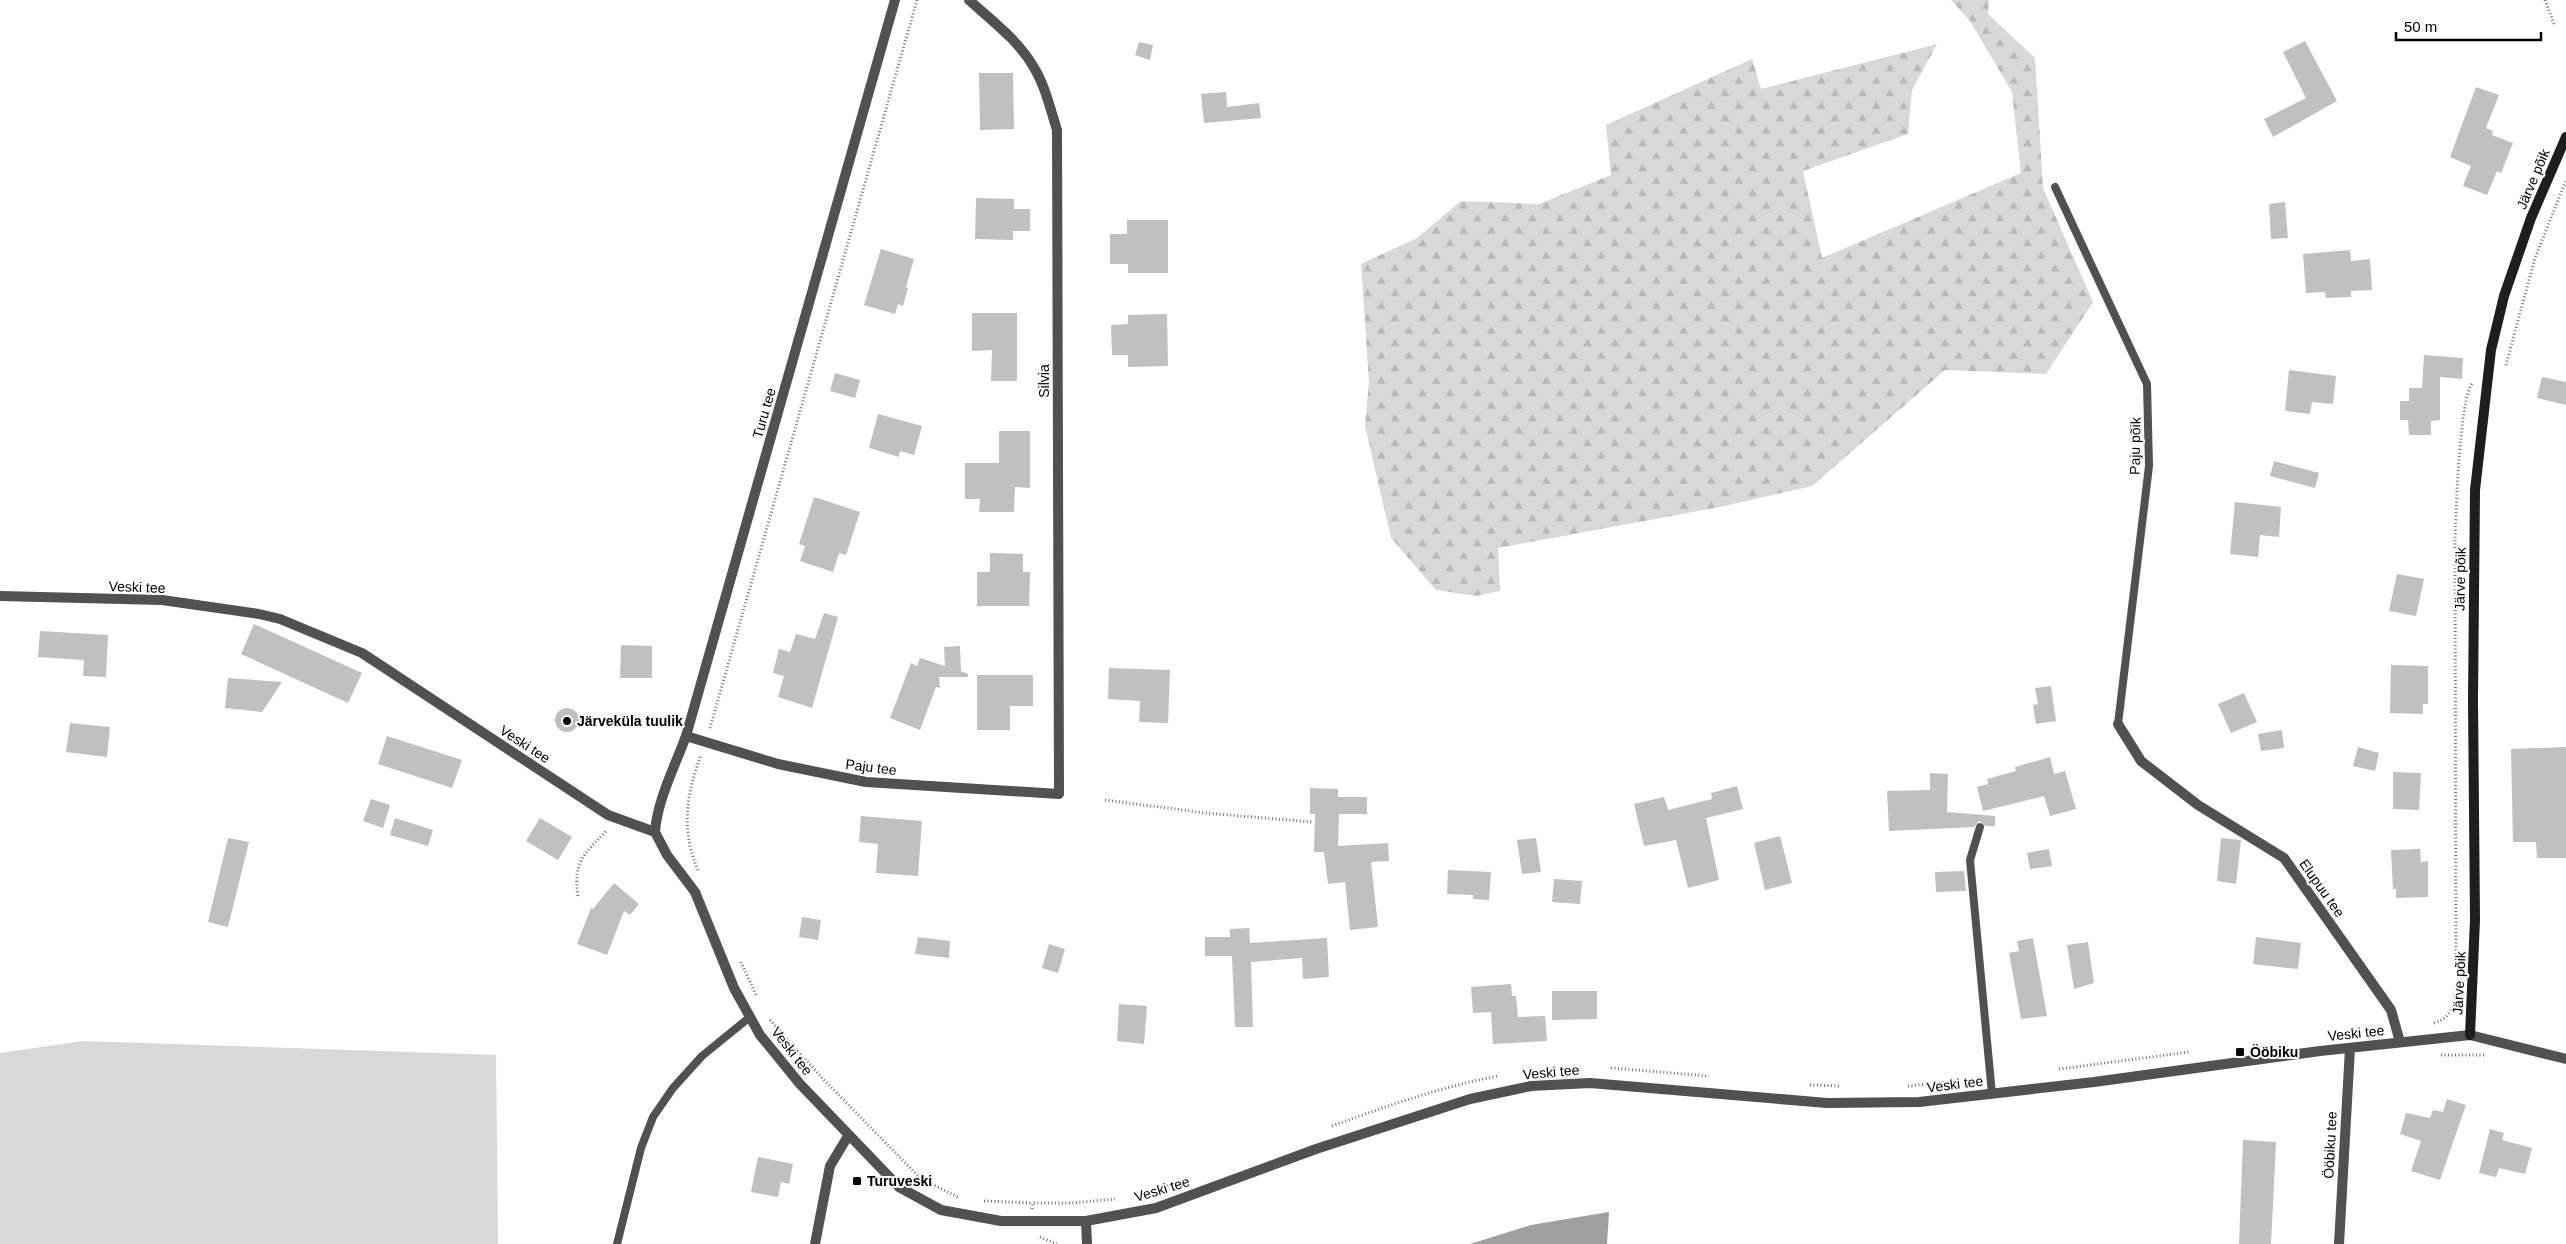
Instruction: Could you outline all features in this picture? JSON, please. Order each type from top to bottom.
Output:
[{"type":"street","name":"Turu tee","points":[[655,832],[656,812],[664,797],[686,736],[895,0]]},
{"type":"street","name":"Silvia","points":[[969,0],[1019,46],[1033,65],[1045,90],[1057,130],[1059,794]]},
{"type":"street","name":"Järve põik","points":[[2470,1035],[2475,920],[2473,700],[2475,490],[2491,350],[2509,280],[2531,218],[2566,137]]},
{"type":"street","name":"Veski tee","points":[[0,596],[162,600],[259,614],[280,619],[362,653],[608,815],[655,832],[666,854],[695,892],[734,988],[760,1035],[800,1084],[899,1187],[923,1202],[941,1210],[1001,1221],[1086,1221],[1156,1208],[1316,1149],[1470,1098],[1531,1086],[1590,1083],[1827,1103],[1919,1102],[2350,1048],[2470,1035],[2566,1059]]},
{"type":"street","name":"Elupuu tee","points":[[2118,724],[2141,761],[2198,805],[2284,858],[2391,1010],[2400,1042]]},
{"type":"street","name":"Paju tee","points":[[686,736],[778,764],[866,782],[1059,794]]},
{"type":"street","name":"Ööbiku tee","points":[[2338,1244],[2350,1048]]},
{"type":"street","points":[[814,1244],[830,1166],[848,1136]]},
{"type":"street","points":[[1086,1221],[1087,1244]]},
{"type":"lane","name":"Paju põik","points":[[2055,187],[2147,384],[2149,466],[2118,724]]},
{"type":"lane","points":[[1980,827],[1970,860],[1992,1094]]},
{"type":"lane","points":[[617,1244],[641,1148],[653,1117],[673,1088],[702,1056],[750,1017]]},
{"type":"path","points":[[701,876],[687,837],[691,780],[706,742],[917,0]]},
{"type":"path","points":[[2546,0],[2554,24]]},
{"type":"path","points":[[2492,1057],[2437,1054],[2431,1051],[2427,1040],[2426,1024],[2440,1021],[2448,1015],[2453,1006],[2455,996],[2457,921],[2455,789],[2456,490],[2468,392],[2474,380],[2496,382],[2502,379],[2535,258],[2566,180]]},
{"type":"path","points":[[1105,800],[1206,813],[1312,822]]},
{"type":"path","points":[[578,896],[575,874],[584,854],[618,818]]},
{"type":"path","points":[[738,954],[758,997]]},
{"type":"path","points":[[766,1015],[810,1065],[921,1179],[944,1192],[964,1199]]},
{"type":"path","points":[[2056,1070],[2194,1052]]},
{"type":"path","points":[[1607,1069],[1624,1068],[1711,1077]]},
{"type":"path","points":[[1327,1128],[1419,1095],[1457,1084],[1507,1074]]},
{"type":"path","points":[[1899,1086],[1954,1082]]},
{"type":"path","points":[[1801,1085],[1849,1087]]},
{"type":"path","points":[[1136,1196],[1189,1178]]},
{"type":"path","points":[[978,1200],[1072,1203],[1122,1198]]},
{"type":"path","points":[[1033,1203],[1032,1234],[1057,1244]]},
{"type":"green space","points":[[1951,0],[1989,0],[1988,14],[2035,58],[2043,188],[2093,302],[2046,374],[1945,370],[1812,486],[1720,507],[1498,548],[1500,591],[1476,596],[1436,590],[1391,538],[1365,426],[1369,382],[1361,264],[1417,238],[1461,201],[1539,204],[1611,175],[1606,125],[1752,59],[1761,89],[1937,44],[1912,90],[1908,134],[1803,171],[1822,258],[2021,173],[2012,92],[1970,21]]},
{"type":"green space","points":[[83,1041],[496,1055],[498,1244],[0,1244],[0,1053]]},
{"type":"shaded area","points":[[1609,1212],[1607,1244],[1470,1244],[1531,1225]]},
{"type":"building","points":[[2305,41],[2337,101],[2273,137],[2264,119],[2306,98],[2283,52]]},
{"type":"building","points":[[1139,42],[1153,45],[1150,60],[1135,55]]},
{"type":"building","points":[[979,73],[1013,73],[1014,129],[980,130]]},
{"type":"building","points":[[2476,87],[2499,95],[2486,128],[2493,131],[2492,135],[2513,143],[2501,173],[2497,171],[2487,195],[2463,186],[2471,166],[2450,157]]},
{"type":"building","points":[[1226,92],[1227,107],[1259,103],[1261,118],[1204,123],[1201,94]]},
{"type":"building","points":[[976,198],[1014,199],[1014,209],[1030,209],[1030,231],[1013,231],[1013,240],[975,239]]},
{"type":"building","points":[[2285,202],[2288,238],[2271,239],[2269,204]]},
{"type":"building","points":[[1127,220],[1168,220],[1168,273],[1128,273],[1128,264],[1110,264],[1110,234],[1127,234]]},
{"type":"building","points":[[881,249],[914,259],[903,306],[898,304],[895,314],[864,305]]},
{"type":"building","points":[[2350,250],[2351,261],[2370,259],[2372,290],[2351,291],[2351,297],[2326,298],[2325,292],[2306,293],[2303,254]]},
{"type":"building","points":[[972,313],[1017,313],[1017,381],[991,381],[992,350],[972,351]]},
{"type":"building","points":[[1167,314],[1168,366],[1128,367],[1128,355],[1112,355],[1111,325],[1128,324],[1128,315]]},
{"type":"building","points":[[2424,355],[2463,358],[2462,379],[2440,377],[2440,420],[2431,421],[2431,435],[2409,435],[2408,420],[2400,420],[2400,401],[2409,401],[2409,388],[2422,388]]},
{"type":"building","points":[[2289,370],[2336,376],[2333,404],[2312,402],[2310,414],[2285,411]]},
{"type":"building","points":[[835,373],[860,380],[855,398],[830,391]]},
{"type":"building","points":[[2542,377],[2566,382],[2566,405],[2537,398]]},
{"type":"building","points":[[878,414],[922,426],[914,455],[900,451],[899,457],[869,448]]},
{"type":"building","points":[[999,431],[1030,431],[1030,488],[1015,487],[1014,512],[979,512],[980,499],[965,499],[965,463],[999,463]]},
{"type":"building","points":[[2274,461],[2319,473],[2315,488],[2270,476]]},
{"type":"building","points":[[814,497],[860,512],[846,555],[839,553],[833,572],[800,561],[805,546],[799,544]]},
{"type":"building","points":[[2235,502],[2281,507],[2279,537],[2260,535],[2258,557],[2230,554]]},
{"type":"building","points":[[990,553],[1023,554],[1023,572],[1030,572],[1029,606],[977,606],[977,572],[990,572]]},
{"type":"building","points":[[2397,574],[2424,579],[2416,616],[2389,611]]},
{"type":"building","points":[[824,613],[838,617],[812,708],[778,697],[784,676],[773,673],[779,649],[790,652],[796,634],[815,639]]},
{"type":"building","points":[[254,624],[362,673],[348,703],[241,654]]},
{"type":"building","points":[[40,631],[108,635],[106,677],[83,676],[84,660],[38,657]]},
{"type":"building","points":[[621,645],[652,646],[652,678],[620,678]]},
{"type":"building","points":[[960,646],[961,671],[968,674],[968,677],[939,677],[940,688],[936,687],[920,730],[890,718],[911,663],[917,666],[920,658],[945,666],[944,647]]},
{"type":"building","points":[[2391,665],[2428,666],[2428,704],[2423,704],[2423,714],[2390,713]]},
{"type":"building","points":[[1109,668],[1170,670],[1168,723],[1139,722],[1140,701],[1108,699]]},
{"type":"building","points":[[977,675],[1033,675],[1033,706],[1010,706],[1010,730],[977,730]]},
{"type":"building","points":[[228,678],[282,682],[262,712],[225,708]]},
{"type":"building","points":[[2051,686],[2056,721],[2036,724],[2033,705],[2038,704],[2035,688]]},
{"type":"building","points":[[2244,693],[2257,722],[2231,733],[2218,704]]},
{"type":"building","name":"Järveküla tuulik","points":[[567,708],[576,711],[579,720],[576,729],[567,732],[558,729],[555,720],[558,711]]},
{"type":"building","points":[[70,723],[110,727],[107,757],[66,752]]},
{"type":"building","points":[[2282,730],[2284,748],[2261,751],[2258,734]]},
{"type":"building","points":[[387,736],[462,760],[452,788],[378,764]]},
{"type":"building","points":[[2358,747],[2379,753],[2375,771],[2353,766]]},
{"type":"building","points":[[2566,747],[2566,858],[2537,858],[2536,842],[2513,842],[2511,749]]},
{"type":"building","points":[[2050,757],[2054,774],[2065,771],[2076,809],[2050,816],[2044,796],[1983,811],[1977,787],[1988,784],[1987,779],[2016,771],[2015,767]]},
{"type":"building","points":[[2393,772],[2421,773],[2419,810],[2393,809]]},
{"type":"building","points":[[1930,773],[1948,774],[1947,812],[1995,816],[1995,826],[1986,826],[1979,821],[1974,827],[1889,831],[1887,791],[1930,790]]},
{"type":"building","points":[[1737,786],[1743,809],[1706,818],[1719,880],[1688,888],[1676,840],[1644,846],[1634,804],[1664,797],[1668,810],[1712,799],[1711,793]]},
{"type":"building","points":[[1310,788],[1338,789],[1338,797],[1367,797],[1367,814],[1339,814],[1338,846],[1388,843],[1389,861],[1371,862],[1378,927],[1350,930],[1345,882],[1328,884],[1324,852],[1314,852],[1315,814],[1310,814]]},
{"type":"building","points":[[371,799],[390,805],[383,828],[363,821]]},
{"type":"building","points":[[861,816],[922,821],[918,876],[876,873],[878,844],[859,842]]},
{"type":"building","points":[[395,818],[433,830],[428,846],[390,835]]},
{"type":"building","points":[[540,818],[572,837],[558,860],[526,841]]},
{"type":"building","points":[[1780,836],[1792,883],[1765,890],[1754,843]]},
{"type":"building","points":[[228,838],[249,842],[228,927],[208,922]]},
{"type":"building","points":[[1536,838],[1541,872],[1522,874],[1517,840]]},
{"type":"building","points":[[2221,838],[2241,840],[2236,884],[2217,881]]},
{"type":"building","points":[[2049,849],[2052,866],[2030,869],[2027,853]]},
{"type":"building","points":[[2420,849],[2421,862],[2428,861],[2428,897],[2396,898],[2396,889],[2393,889],[2391,850]]},
{"type":"building","points":[[1448,870],[1491,872],[1489,900],[1473,899],[1473,895],[1447,894]]},
{"type":"building","points":[[1964,871],[1966,891],[1936,892],[1935,872]]},
{"type":"building","points":[[1554,879],[1582,881],[1580,904],[1552,902]]},
{"type":"building","points":[[614,883],[639,904],[630,915],[624,911],[607,955],[577,944],[591,908],[593,909]]},
{"type":"building","points":[[802,917],[821,920],[818,940],[799,937]]},
{"type":"building","points":[[1249,928],[1250,943],[1327,938],[1329,977],[1303,979],[1302,958],[1251,962],[1253,1027],[1235,1027],[1232,956],[1205,956],[1205,937],[1230,937],[1230,929]]},
{"type":"building","points":[[918,937],[950,941],[949,958],[915,954]]},
{"type":"building","points":[[2256,937],[2301,943],[2298,969],[2253,964]]},
{"type":"building","points":[[2033,938],[2047,1016],[2021,1019],[2009,953],[2019,951],[2017,941]]},
{"type":"building","points":[[2088,942],[2094,983],[2074,989],[2067,945]]},
{"type":"building","points":[[1049,944],[1065,949],[1058,973],[1042,968]]},
{"type":"building","points":[[1511,984],[1512,996],[1516,996],[1518,1017],[1545,1016],[1547,1041],[1493,1044],[1491,1012],[1473,1013],[1471,987]]},
{"type":"building","points":[[1552,991],[1597,991],[1597,1019],[1552,1020]]},
{"type":"building","points":[[1119,1004],[1147,1006],[1144,1044],[1117,1041]]},
{"type":"building","points":[[2447,1099],[2466,1105],[2440,1180],[2411,1171],[2421,1141],[2400,1134],[2406,1113],[2430,1118],[2433,1110],[2443,1112]]},
{"type":"building","points":[[2490,1129],[2504,1133],[2502,1140],[2532,1148],[2525,1174],[2499,1168],[2496,1177],[2479,1173]]},
{"type":"building","points":[[2243,1140],[2276,1142],[2271,1244],[2239,1244]]},
{"type":"building","points":[[758,1157],[793,1164],[789,1184],[781,1182],[778,1197],[751,1192]]},
{"type":"place","name":"Järveküla tuulik","points":[[567,721]]},
{"type":"place","name":"Ööbiku","points":[[2240,1052]]},
{"type":"place","name":"Turuveski","points":[[857,1181]]}]
